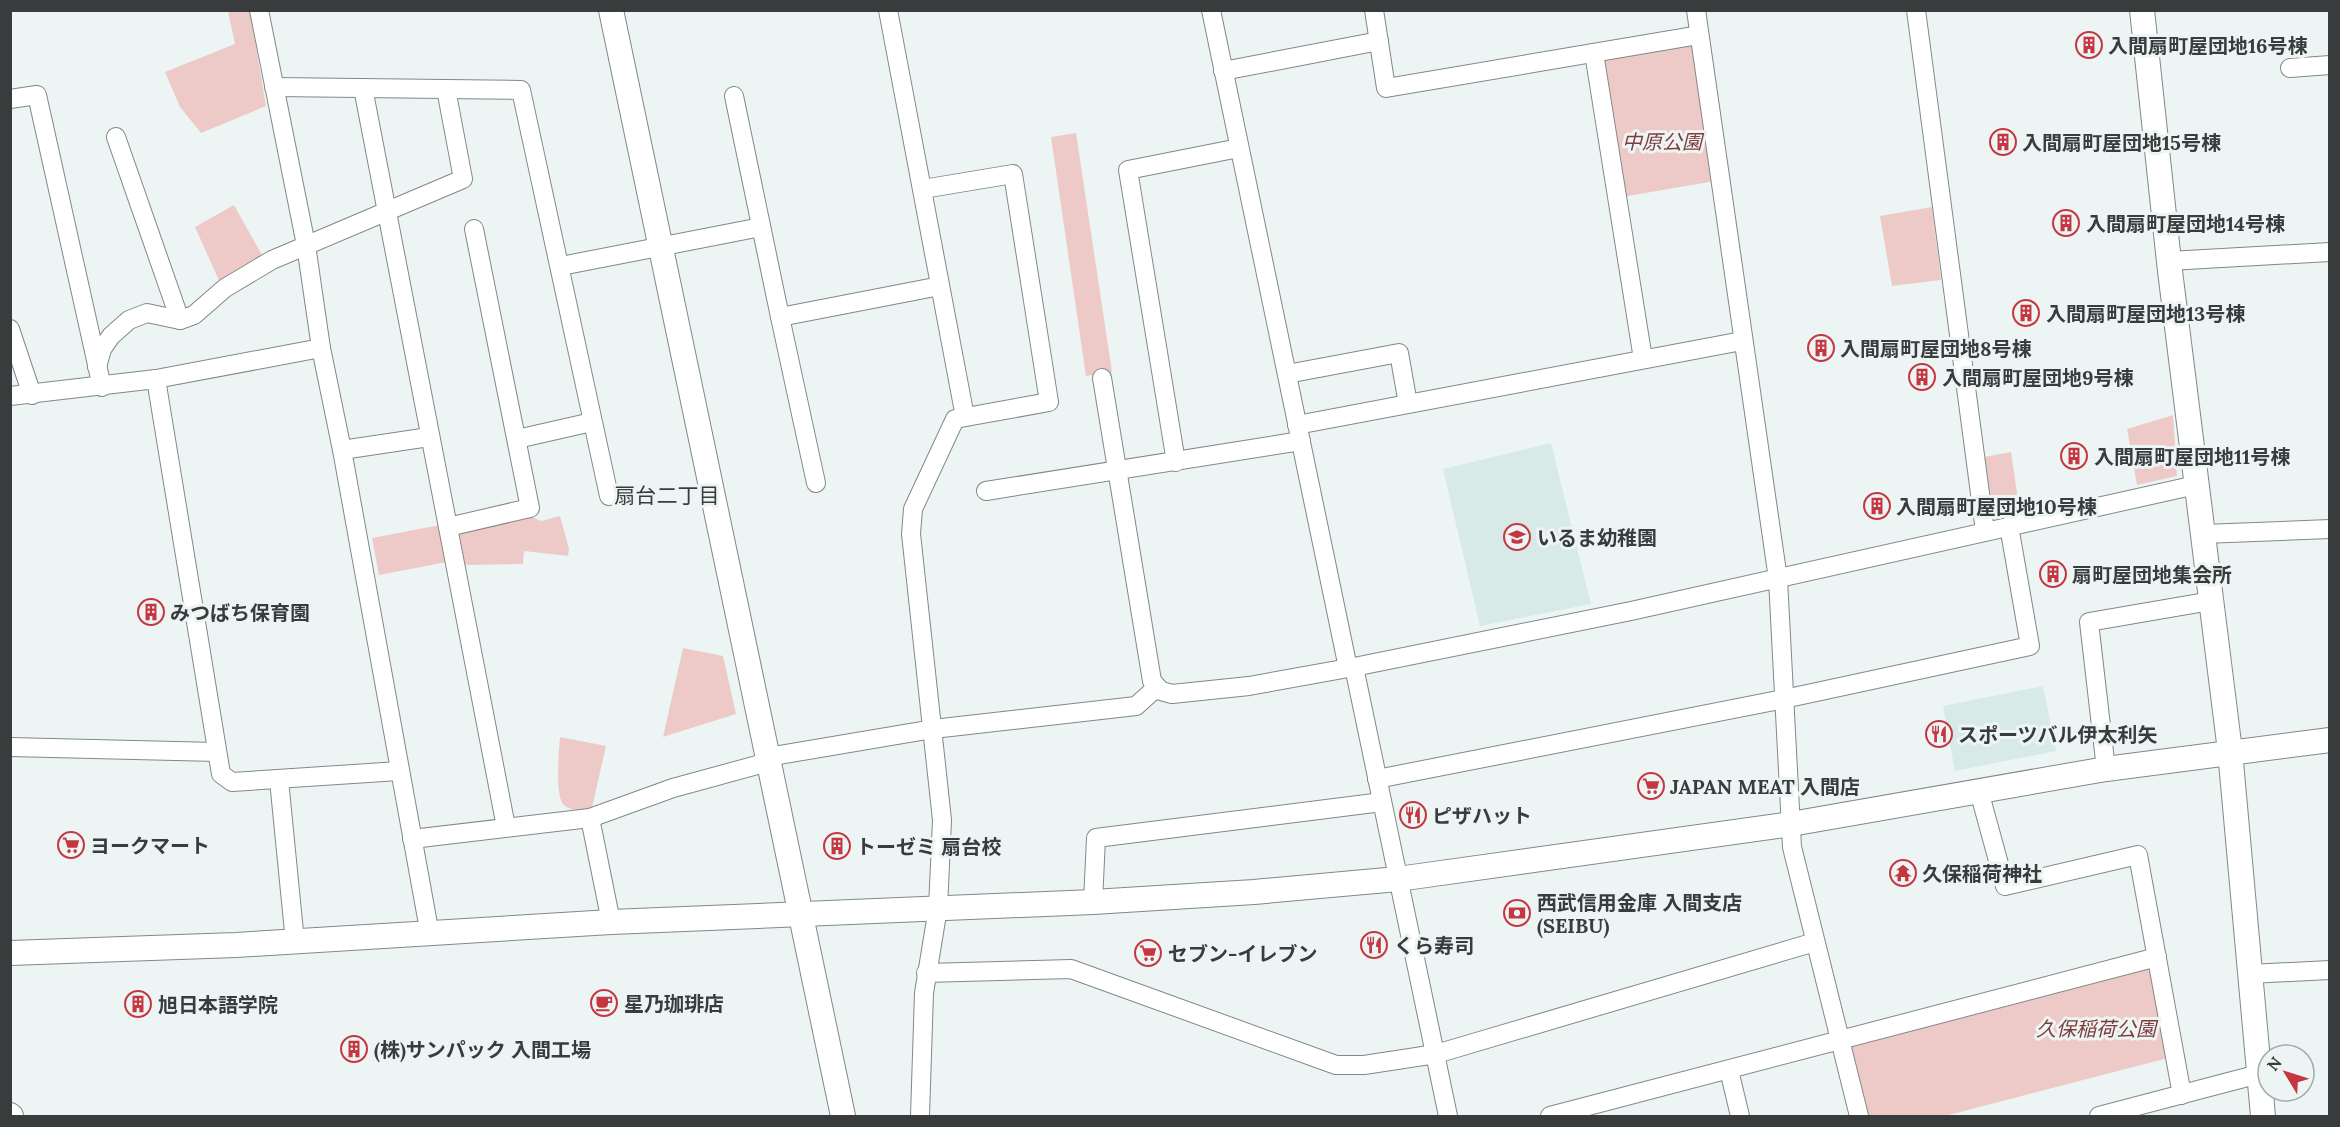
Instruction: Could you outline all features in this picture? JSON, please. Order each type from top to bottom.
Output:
[{"type":"street","points":[[260,10],[306,245],[321,348],[342,450],[430,935]]},
{"type":"street","points":[[611,10],[843,1116]]},
{"type":"street","points":[[888,10],[923,189],[939,286],[966,417]]},
{"type":"street","points":[[1210,10],[1299,433],[1377,779],[1448,1116]]},
{"type":"street","points":[[1374,10],[1386,88],[1699,35]]},
{"type":"street","points":[[1696,10],[1778,579],[1792,847],[1859,1116]]},
{"type":"street","points":[[1916,10],[1985,531]]},
{"type":"street","points":[[2142,10],[2169,261],[2230,751],[2256,1043]]},
{"type":"street","points":[[1223,71],[1379,41]]},
{"type":"street","points":[[1594,53],[1643,359]]},
{"type":"street","points":[[2290,68],[2330,65]]},
{"type":"street","points":[[274,87],[521,90],[561,266],[609,496]]},
{"type":"street","points":[[363,88],[506,828]]},
{"type":"street","points":[[97,367],[102,349],[111,336],[129,320],[147,313],[180,320],[194,315],[225,288],[272,260],[463,179],[446,89]]},
{"type":"street","points":[[10,99],[37,95],[102,387]]},
{"type":"street","points":[[734,96],[816,483]]},
{"type":"street","points":[[116,137],[180,320]]},
{"type":"street","points":[[1176,462],[1128,170],[1239,148]]},
{"type":"street","points":[[920,1116],[926,973],[938,908],[942,820],[911,534],[913,508],[942,453],[955,419],[1049,402],[1013,174],[923,189]]},
{"type":"street","points":[[561,266],[761,227]]},
{"type":"street","points":[[448,528],[530,508],[474,229]]},
{"type":"street","points":[[2169,261],[2330,252]]},
{"type":"street","points":[[780,317],[939,286]]},
{"type":"street","points":[[10,329],[32,395]]},
{"type":"street","points":[[986,492],[1176,462],[1408,404],[1743,341]]},
{"type":"street","points":[[10,396],[156,379],[321,348]]},
{"type":"street","points":[[1287,374],[1399,353],[1408,404]]},
{"type":"street","points":[[1102,378],[1152,681],[1156,688],[1172,694],[1249,686],[1351,668],[1778,579],[2196,485]]},
{"type":"street","points":[[156,379],[221,774],[232,782],[399,771]]},
{"type":"street","points":[[517,439],[592,422]]},
{"type":"street","points":[[342,450],[429,437]]},
{"type":"street","points":[[1377,779],[1784,699],[2030,646],[2009,526]]},
{"type":"street","points":[[2203,534],[2330,529]]},
{"type":"street","points":[[2106,769],[2089,622],[2211,601]]},
{"type":"street","points":[[412,839],[591,818],[673,788],[768,760],[933,729],[1136,706],[1156,688]]},
{"type":"street","points":[[10,952],[295,942],[611,922],[1093,902],[1254,892],[1398,879],[1791,825],[2106,769],[2230,751],[2330,740]]},
{"type":"street","points":[[10,747],[217,752]]},
{"type":"street","points":[[279,780],[295,942]]},
{"type":"street","points":[[1979,791],[2005,886],[2138,855],[2182,1095]]},
{"type":"street","points":[[1093,902],[1096,838],[1382,802]]},
{"type":"street","points":[[591,818],[611,922]]},
{"type":"street","points":[[926,973],[1071,969],[1336,1065],[1364,1065],[1436,1054],[1815,942]]},
{"type":"street","points":[[1550,1116],[2157,957]]},
{"type":"street","points":[[2250,974],[2330,970]]},
{"type":"street","points":[[1729,1070],[1740,1116]]},
{"type":"street","points":[[2099,1116],[2256,1075]]},
{"type":"shaded area","name":"いるま幼稚園","points":[[1551,443],[1591,604],[1480,626],[1443,469]]},
{"type":"shaded area","points":[[2043,686],[2056,751],[1955,771],[1943,706]]},
{"type":"green space","points":[[228,11],[250,11],[266,106],[201,133],[180,107],[165,72],[235,44]]},
{"type":"green space","name":"中原公園","points":[[1694,42],[1715,181],[1622,197],[1604,60]]},
{"type":"green space","points":[[1076,133],[1112,372],[1086,376],[1051,137]]},
{"type":"green space","points":[[234,205],[263,257],[221,285],[195,227]]},
{"type":"green space","points":[[1932,207],[1941,280],[1892,286],[1880,216]]},
{"type":"green space","points":[[2173,415],[2177,476],[2137,485],[2127,429]]},
{"type":"green space","points":[[2011,452],[2020,513],[1999,517],[1992,512],[1984,457]]},
{"type":"green space","points":[[528,515],[541,521],[560,516],[569,549],[568,556],[524,551],[523,564],[465,565],[459,532]]},
{"type":"green space","points":[[440,525],[447,562],[379,575],[372,538]]},
{"type":"green space","points":[[683,648],[723,656],[736,714],[663,737]]},
{"type":"green space","points":[[560,737],[606,746],[591,812],[569,808],[563,804],[559,791],[558,772]]},
{"type":"green space","name":"久保稲荷公園","points":[[2153,965],[2168,1058],[1945,1116],[1866,1116],[1850,1045]]},
{"type":"place","name":"入間扇町屋団地16号棟","points":[[2089,45]]},
{"type":"place","name":"入間扇町屋団地15号棟","points":[[2003,142]]},
{"type":"place","name":"入間扇町屋団地14号棟","points":[[2066,223]]},
{"type":"place","name":"入間扇町屋団地13号棟","points":[[2026,313]]},
{"type":"place","name":"入間扇町屋団地8号棟","points":[[1821,348]]},
{"type":"place","name":"入間扇町屋団地9号棟","points":[[1922,377]]},
{"type":"place","name":"入間扇町屋団地11号棟","points":[[2074,456]]},
{"type":"place","name":"入間扇町屋団地10号棟","points":[[1877,506]]},
{"type":"place","name":"いるま幼稚園","points":[[1517,537]]},
{"type":"place","name":"扇町屋団地集会所","points":[[2053,574]]},
{"type":"place","name":"みつばち保育園","points":[[151,612]]},
{"type":"place","name":"スポーツバル伊太利矢","points":[[1939,734]]},
{"type":"place","name":"JAPAN MEAT 入間店","points":[[1651,786]]},
{"type":"place","name":"ピザハット","points":[[1413,815]]},
{"type":"place","name":"ヨークマート","points":[[71,845]]},
{"type":"place","name":"トーゼミ 扇台校","points":[[837,846]]},
{"type":"place","name":"久保稲荷神社","points":[[1903,873]]},
{"type":"place","name":"西武信用金庫 入間支店 (SEIBU)","points":[[1517,913]]},
{"type":"place","name":"くら寿司","points":[[1374,945]]},
{"type":"place","name":"セブン-イレブン","points":[[1148,953]]},
{"type":"place","name":"星乃珈琲店","points":[[604,1003]]},
{"type":"place","name":"旭日本語学院","points":[[138,1004]]},
{"type":"place","name":"(株)サンパック 入間工場","points":[[354,1049]]},
{"type":"district","name":"扇台二丁目","points":[[667,495]]}]
